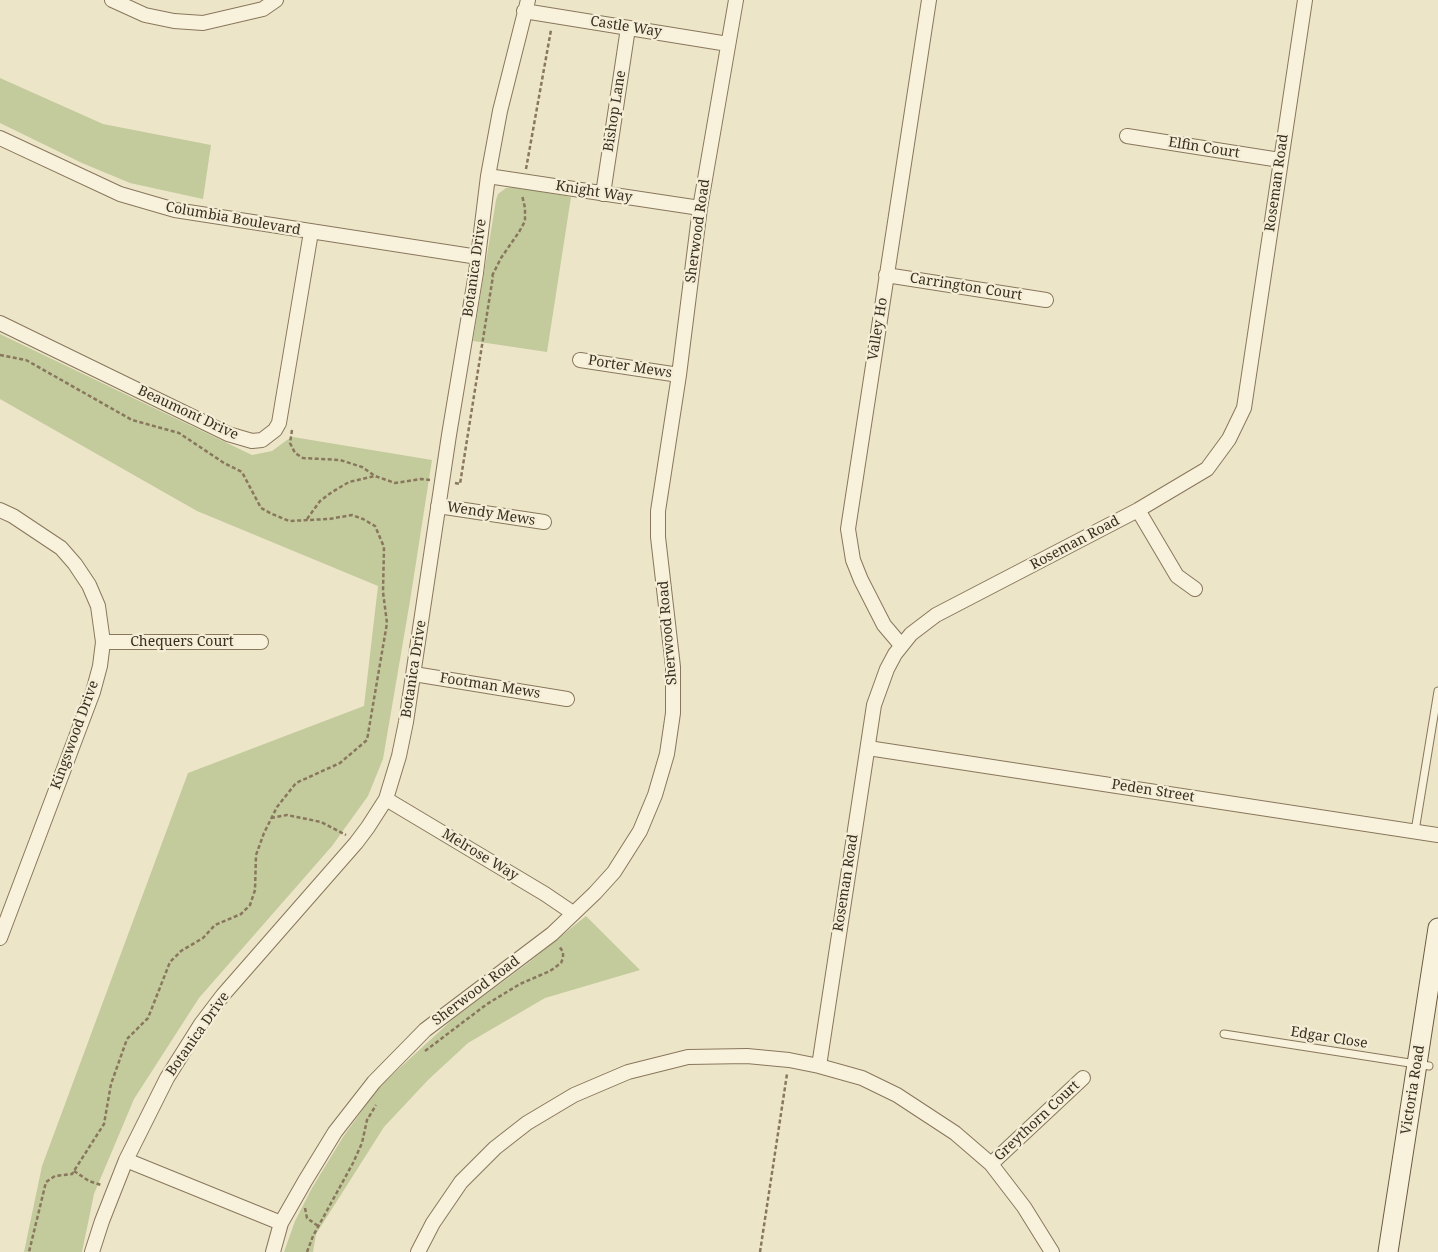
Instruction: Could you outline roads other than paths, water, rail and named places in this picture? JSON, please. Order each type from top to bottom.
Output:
[{"type":"main road","name":"Victoria Road","points":[[1388,1252],[1423,1065],[1434,1017],[1438,928]]},
{"type":"main road","name":"Victoria Road","points":[[1401,1252],[1423,1065]]},
{"type":"street","points":[[112,0],[145,15],[174,22],[203,23],[263,10],[276,0]]},
{"type":"street","name":"Sherwood Road","points":[[273,1252],[282,1224],[304,1181],[335,1132],[374,1082],[424,1030],[552,934],[595,893],[614,872],[640,830],[655,795],[667,754],[673,713],[673,667],[657,524],[679,375],[700,208],[736,0]]},
{"type":"street","name":"Valley Ho","points":[[900,645],[884,625],[860,580],[851,552],[848,529],[929,0]]},
{"type":"street","name":"Roseman Road","points":[[819,1066],[874,705],[887,669],[900,645],[936,615],[1138,510],[1207,469],[1229,439],[1244,408],[1305,0]]},
{"type":"street","name":"Castle Way","points":[[526,5],[553,15],[728,44]]},
{"type":"street","name":"Botanica Drive","points":[[92,1252],[126,1160],[167,1078],[201,1024],[223,995],[356,843],[386,799],[399,756],[414,674],[438,506],[476,273],[488,176],[500,111],[526,5]]},
{"type":"street","name":"Bishop Lane","points":[[603,194],[628,28]]},
{"type":"street","name":"Elfin Court","points":[[1127,136],[1280,160]]},
{"type":"street","name":"Columbia Boulevard","points":[[0,138],[120,194],[175,210],[478,257]]},
{"type":"street","name":"Knight Way","points":[[488,176],[700,208]]},
{"type":"street","name":"Beaumont Drive","points":[[0,324],[228,434],[252,441],[262,440],[275,430],[279,424],[311,232]]},
{"type":"street","name":"Carrington Court","points":[[886,275],[1046,300]]},
{"type":"street","name":"Porter Mews","points":[[580,360],[679,375]]},
{"type":"street","name":"Wendy Mews","points":[[438,506],[544,522]]},
{"type":"street","name":"Kingswood Drive","points":[[0,510],[13,516],[61,548],[76,564],[89,585],[98,606],[103,642],[100,666],[93,692],[0,938]]},
{"type":"street","points":[[1138,510],[1177,576],[1195,589]]},
{"type":"street","name":"Chequers Court","points":[[103,642],[261,642]]},
{"type":"street","name":"Footman Mews","points":[[414,674],[567,699]]},
{"type":"street","name":"Peden Street","points":[[868,748],[1438,835]]},
{"type":"street","name":"Melrose Way","points":[[386,799],[545,894],[573,913]]},
{"type":"street","points":[[418,1252],[433,1222],[462,1182],[495,1148],[527,1123],[574,1095],[628,1072],[688,1057],[747,1056],[789,1060],[819,1066],[862,1078],[897,1095],[956,1133],[992,1164],[1024,1207],[1052,1252]]},
{"type":"street","name":"Greythorn Court","points":[[992,1164],[1083,1078]]},
{"type":"street","points":[[126,1160],[282,1224]]},
{"type":"lane","points":[[1415,831],[1438,691]]},
{"type":"lane","name":"Edgar Close","points":[[1224,1034],[1423,1065]]}]
